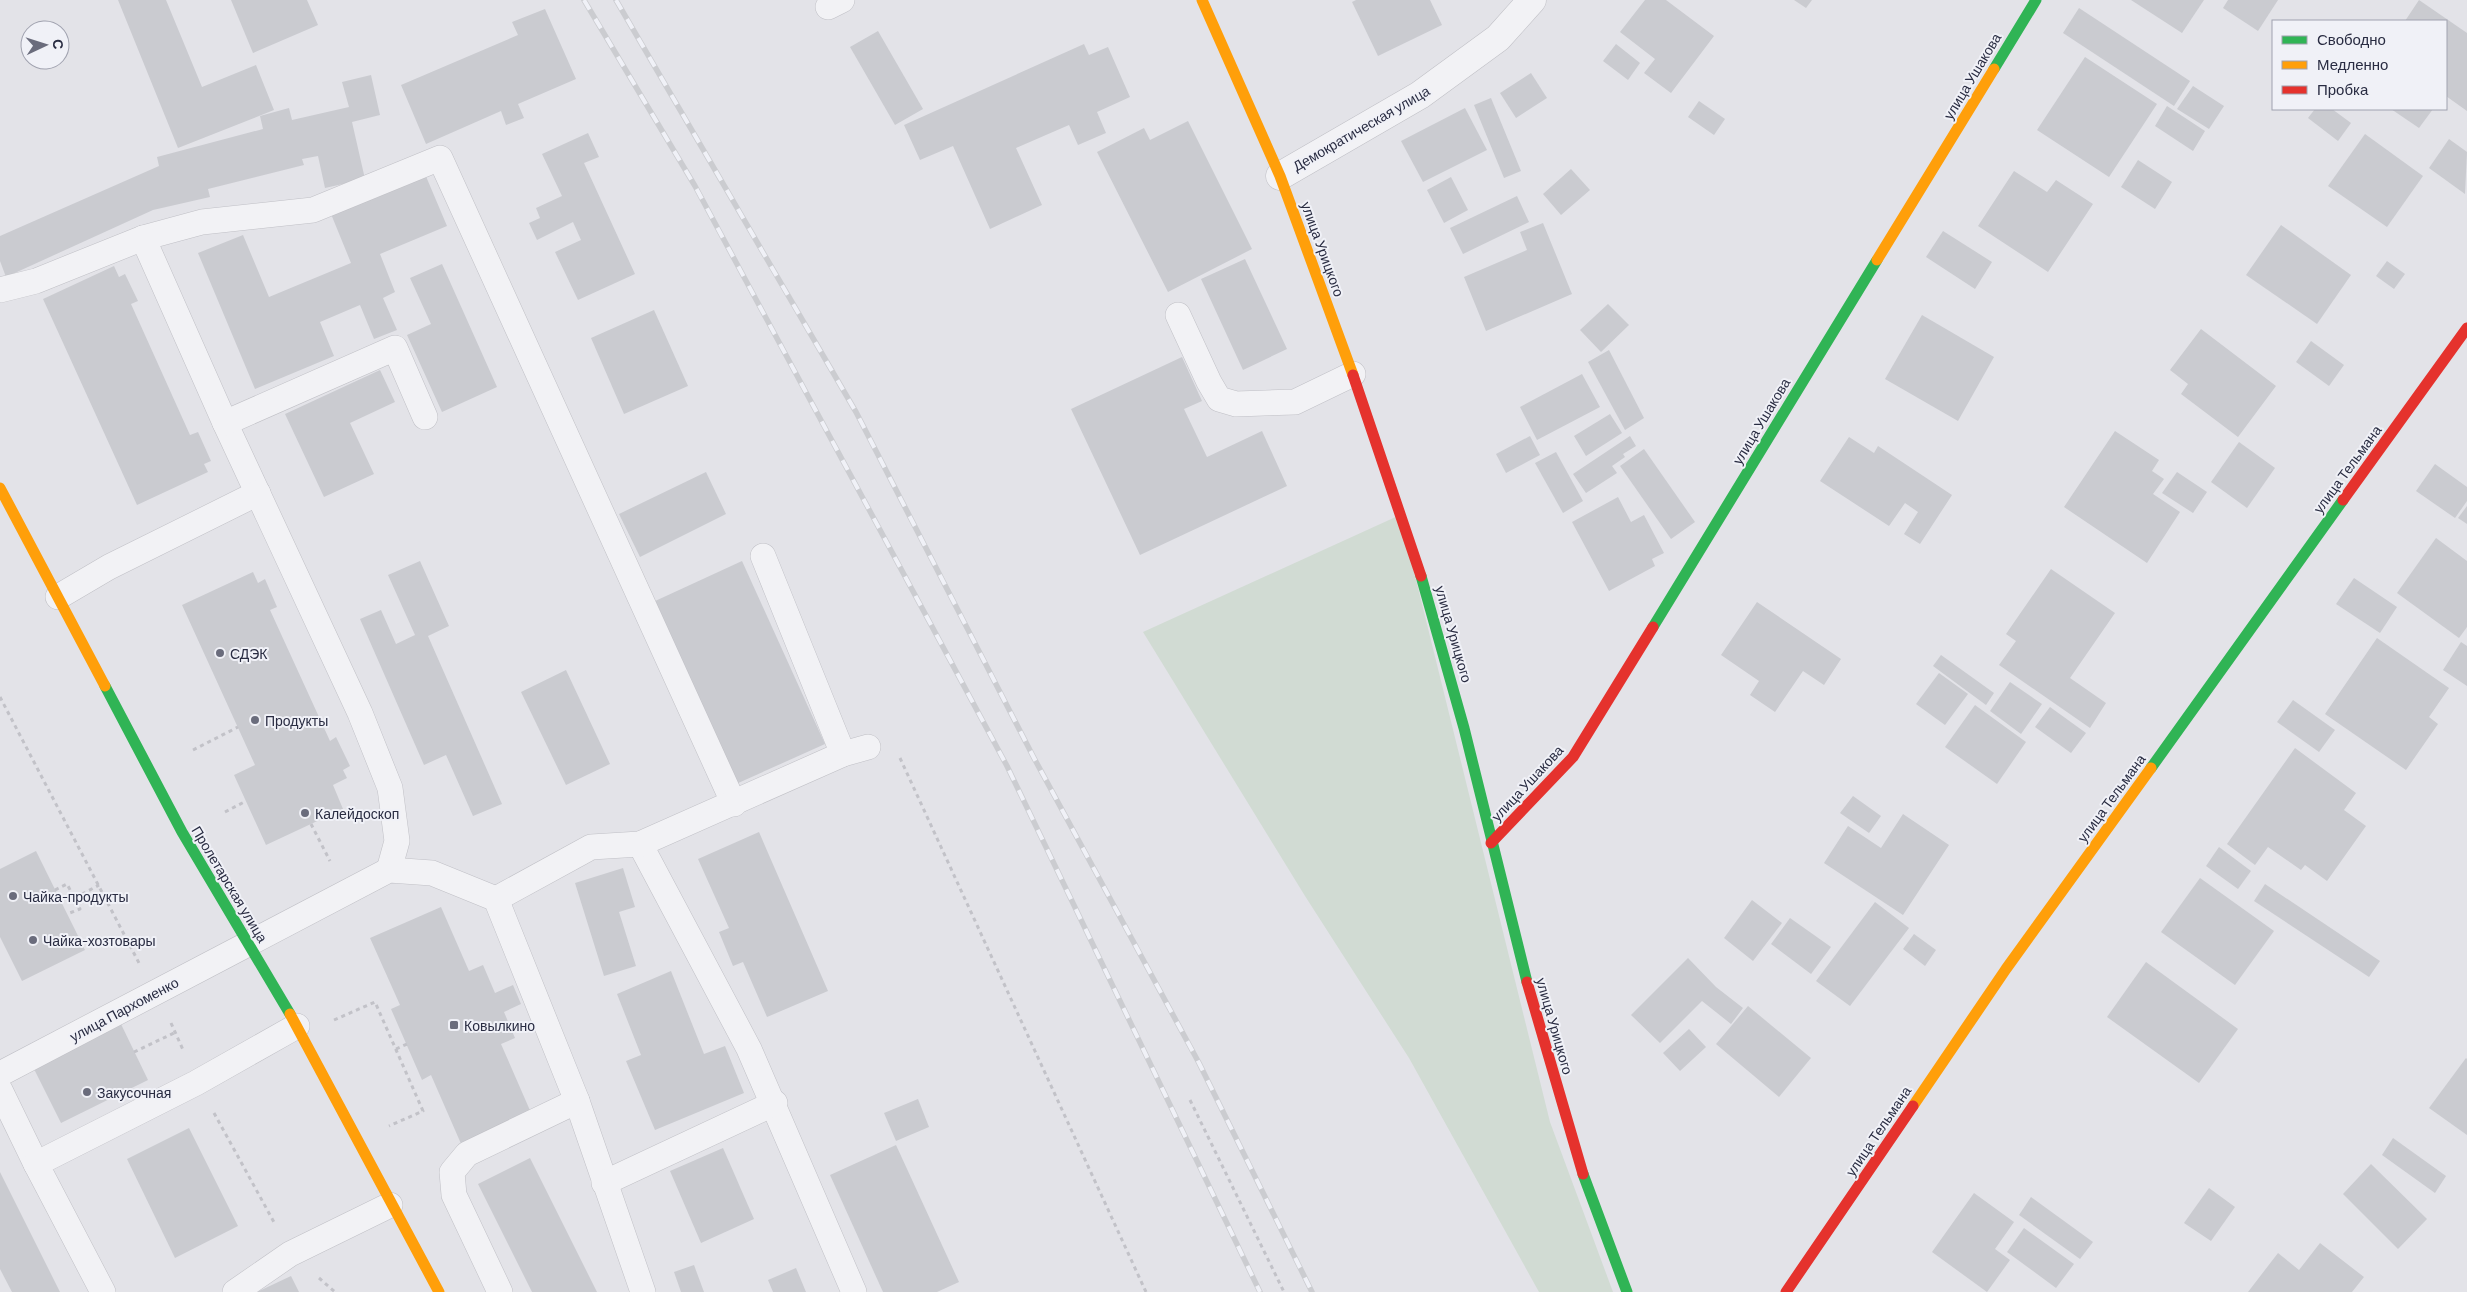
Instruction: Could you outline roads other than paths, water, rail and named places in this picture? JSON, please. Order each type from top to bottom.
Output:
[{"type":"street","name":"улица Урицкого","points":[[1202,0],[1280,176],[1353,374],[1427,593],[1464,728],[1491,843],[1540,1031],[1586,1184],[1627,1292]]},
{"type":"street","name":"Демократическая улица","points":[[1280,176],[1420,96],[1498,38],[1532,0]]},
{"type":"street","name":"улица Ушакова","points":[[1491,843],[1573,757],[2036,0]]},
{"type":"street","name":"улица Тельмана","points":[[1786,1292],[2006,969],[2467,328]]},
{"type":"street","name":"Пролетарская улица","points":[[0,488],[182,832],[297,1026],[390,1205],[438,1292]]},
{"type":"lane","points":[[0,290],[36,281],[143,238],[202,222],[313,210],[440,158],[734,804]]},
{"type":"lane","points":[[143,238],[225,423],[360,713],[390,788],[397,841],[389,870],[432,873],[496,899],[577,1101],[643,1292]]},
{"type":"lane","points":[[1178,315],[1209,382],[1219,399],[1236,404],[1295,402],[1353,374]]},
{"type":"lane","points":[[225,423],[394,348],[425,417]]},
{"type":"lane","points":[[58,597],[110,567],[258,493]]},
{"type":"lane","points":[[763,556],[843,754]]},
{"type":"lane","points":[[496,899],[591,846],[640,844],[734,804],[843,754],[868,747]]},
{"type":"lane","points":[[640,844],[750,1049],[775,1103],[854,1292]]},
{"type":"lane","name":"улица Пархоменко","points":[[0,1074],[389,870]]},
{"type":"lane","points":[[36,1164],[196,1083],[297,1026]]},
{"type":"lane","points":[[0,1090],[8,1125],[36,1164],[102,1292]]},
{"type":"lane","points":[[500,1292],[454,1195],[452,1172],[467,1154],[577,1101]]},
{"type":"lane","points":[[604,1183],[775,1103]]},
{"type":"lane","points":[[235,1292],[290,1254],[390,1205]]},
{"type":"railway","points":[[584,0],[695,186],[1007,766],[1260,1292]]},
{"type":"railway","points":[[616,0],[856,412],[1034,758],[1199,1063],[1312,1292]]},
{"type":"place","name":"СДЭК","points":[[220,653]]},
{"type":"place","name":"Продукты","points":[[255,720]]},
{"type":"place","name":"Калейдоскоп","points":[[305,813]]},
{"type":"place","name":"Чайка-продукты","points":[[13,896]]},
{"type":"place","name":"Чайка-хозтовары","points":[[33,940]]},
{"type":"place","name":"Ковылкино","points":[[454,1025]]},
{"type":"place","name":"Закусочная","points":[[87,1092]]}]
